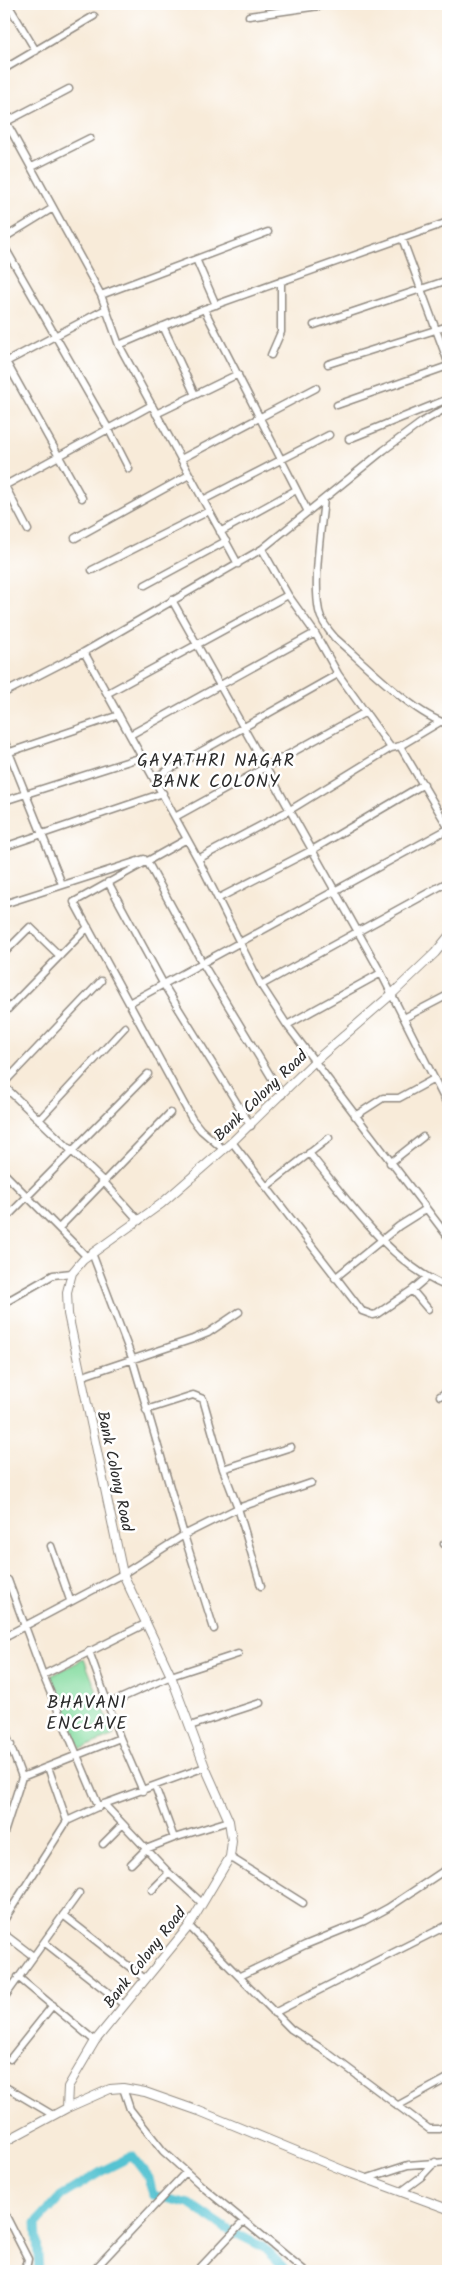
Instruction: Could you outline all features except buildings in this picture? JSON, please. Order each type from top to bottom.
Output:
[{"type":"street","points":[[249,16],[333,4]]},
{"type":"street","points":[[8,6],[36,51]]},
{"type":"street","points":[[4,69],[94,16]]},
{"type":"street","points":[[69,89],[4,121],[32,167],[101,295],[119,345],[238,564]]},
{"type":"street","points":[[32,167],[90,138]]},
{"type":"street","points":[[4,238],[53,208]]},
{"type":"street","points":[[119,345],[204,309],[448,222]]},
{"type":"street","points":[[101,295],[268,232]]},
{"type":"street","points":[[402,238],[438,330],[448,362]]},
{"type":"street","points":[[4,246],[108,428],[128,469]]},
{"type":"street","points":[[196,259],[216,305]]},
{"type":"street","points":[[314,326],[448,280]]},
{"type":"street","points":[[271,355],[281,332],[281,281]]},
{"type":"street","points":[[82,498],[4,361],[106,309]]},
{"type":"street","points":[[204,309],[308,512]]},
{"type":"street","points":[[163,326],[195,395]]},
{"type":"street","points":[[328,364],[448,326]]},
{"type":"street","points":[[337,404],[448,366]]},
{"type":"street","points":[[156,414],[238,374]]},
{"type":"street","points":[[181,459],[316,388]]},
{"type":"street","points":[[348,439],[448,399]]},
{"type":"street","points":[[28,530],[4,485],[152,405]]},
{"type":"street","points":[[4,693],[84,652],[262,549],[384,450],[422,422],[448,407]]},
{"type":"street","points":[[203,500],[329,435]]},
{"type":"street","points":[[75,538],[189,475]]},
{"type":"street","points":[[220,532],[296,490]]},
{"type":"street","points":[[324,499],[318,584],[319,612],[325,626],[335,638],[418,709],[440,722],[448,724]]},
{"type":"street","points":[[92,570],[209,511]]},
{"type":"street","points":[[145,585],[226,541]]},
{"type":"street","points":[[262,549],[288,595],[315,633],[338,674],[364,713],[391,748]]},
{"type":"street","points":[[108,693],[288,595]]},
{"type":"street","points":[[172,600],[381,973],[448,1103]]},
{"type":"street","points":[[130,736],[315,633]]},
{"type":"street","points":[[84,652],[176,817],[261,985],[287,1025],[448,1237]]},
{"type":"street","points":[[154,778],[338,674]]},
{"type":"street","points":[[176,817],[364,713]]},
{"type":"street","points":[[6,753],[119,715]]},
{"type":"street","points":[[198,859],[290,810],[391,748],[400,746],[440,722]]},
{"type":"street","points":[[4,740],[6,753],[26,794],[62,884]]},
{"type":"street","points":[[129,1004],[448,828],[424,784],[400,746]]},
{"type":"street","points":[[4,801],[142,757]]},
{"type":"street","points":[[218,898],[312,850],[424,784]]},
{"type":"street","points":[[4,847],[162,793]]},
{"type":"street","points":[[187,839],[74,902],[192,1119],[201,1130],[223,1149]]},
{"type":"street","points":[[4,904],[157,855]]},
{"type":"street","points":[[147,860],[203,964],[282,1095]]},
{"type":"street","points":[[108,882],[164,985],[251,1126]]},
{"type":"street","points":[[261,985],[448,882]]},
{"type":"street","points":[[4,953],[30,927],[60,956]]},
{"type":"street","points":[[4,1013],[88,927]]},
{"type":"street","name":"Bank Colony Road","points":[[67,2108],[68,2087],[95,2041],[189,1926],[230,1857],[232,1841],[229,1821],[205,1767],[172,1676],[123,1574],[83,1376],[68,1314],[66,1292],[72,1272],[89,1255],[139,1221],[251,1126],[315,1061],[392,994],[435,953],[448,937]]},
{"type":"street","points":[[287,1025],[381,973]]},
{"type":"street","points":[[101,981],[4,1084],[104,1182],[139,1221]]},
{"type":"street","points":[[404,1018],[448,995]]},
{"type":"street","points":[[39,1120],[125,1027]]},
{"type":"street","points":[[4,1220],[148,1074]]},
{"type":"street","points":[[355,1116],[383,1098],[399,1098],[434,1079]]},
{"type":"street","points":[[59,1228],[170,1113]]},
{"type":"street","points":[[390,1163],[423,1137]]},
{"type":"street","points":[[266,1187],[329,1138]]},
{"type":"street","points":[[232,1142],[362,1311],[373,1315],[412,1290],[426,1278]]},
{"type":"street","points":[[309,1153],[382,1240],[426,1278],[448,1287]]},
{"type":"street","points":[[4,1173],[89,1255],[132,1358],[146,1410],[214,1629]]},
{"type":"street","points":[[335,1278],[399,1226],[426,1209]]},
{"type":"street","points":[[4,1303],[53,1275],[72,1272]]},
{"type":"street","points":[[412,1290],[428,1309]]},
{"type":"street","points":[[83,1376],[208,1333],[239,1312]]},
{"type":"street","points":[[440,1396],[448,1391]]},
{"type":"street","points":[[146,1410],[193,1395],[203,1399],[223,1469],[238,1508],[261,1586]]},
{"type":"street","points":[[223,1469],[291,1447]]},
{"type":"street","points":[[4,1638],[70,1600],[123,1574],[184,1535],[238,1508],[311,1483]]},
{"type":"street","points":[[51,1546],[70,1600]]},
{"type":"street","points":[[8,1580],[43,1676],[77,1755],[102,1805],[202,1904]]},
{"type":"street","points":[[43,1676],[147,1623]]},
{"type":"street","points":[[89,1651],[120,1738],[143,1791]]},
{"type":"street","points":[[108,1704],[172,1676],[238,1654]]},
{"type":"street","points":[[190,1726],[260,1703]]},
{"type":"street","points":[[4,1729],[22,1777],[4,1833]]},
{"type":"street","points":[[22,1777],[120,1738]]},
{"type":"street","points":[[4,1752],[10,1745]]},
{"type":"street","points":[[48,1767],[67,1821]]},
{"type":"street","points":[[4,1920],[67,1821],[102,1805],[205,1767]]},
{"type":"street","points":[[155,1786],[174,1838]]},
{"type":"street","points":[[131,1864],[146,1849],[229,1821]]},
{"type":"street","points":[[103,1844],[122,1824]]},
{"type":"street","points":[[230,1857],[303,1903]]},
{"type":"street","points":[[240,1976],[305,1944],[364,1921],[388,1908],[448,1868]]},
{"type":"street","points":[[152,1890],[169,1873]]},
{"type":"street","points":[[4,1998],[79,1893]]},
{"type":"street","points":[[63,1915],[145,1979]]},
{"type":"street","points":[[274,2013],[448,1925]]},
{"type":"street","points":[[189,1926],[292,2030],[325,2051],[428,2128],[440,2129],[448,2124]]},
{"type":"street","points":[[4,1934],[33,1956]]},
{"type":"street","points":[[44,1942],[124,2004]]},
{"type":"street","points":[[18,1977],[95,2041]]},
{"type":"street","points":[[10,2059],[53,2005]]},
{"type":"street","points":[[397,2106],[448,2078]]},
{"type":"street","points":[[4,2086],[53,2115]]},
{"type":"street","points":[[124,2088],[130,2109],[163,2151],[302,2270]]},
{"type":"street","points":[[4,2142],[67,2108],[110,2089],[124,2088],[145,2092],[189,2107],[345,2171],[448,2209]]},
{"type":"street","points":[[402,2191],[422,2176],[435,2162]]},
{"type":"street","points":[[368,2178],[408,2165],[448,2162]]},
{"type":"street","points":[[93,2271],[186,2172]]},
{"type":"street","points":[[4,2212],[28,2259],[27,2264],[21,2271]]},
{"type":"street","points":[[197,2271],[244,2221]]},
{"type":"green space","points":[[84,1659],[114,1735],[80,1749],[51,1676]]},
{"type":"waterway","points":[[39,2271],[36,2223],[61,2196],[104,2170],[132,2156],[149,2178],[153,2195],[190,2204],[225,2228],[263,2247],[287,2271]]},
{"type":"district","name":"GAYATHRI NAGAR BANK COLONY","points":[[216,770]]},
{"type":"district","name":"BHAVANI ENCLAVE","points":[[87,1712]]}]
